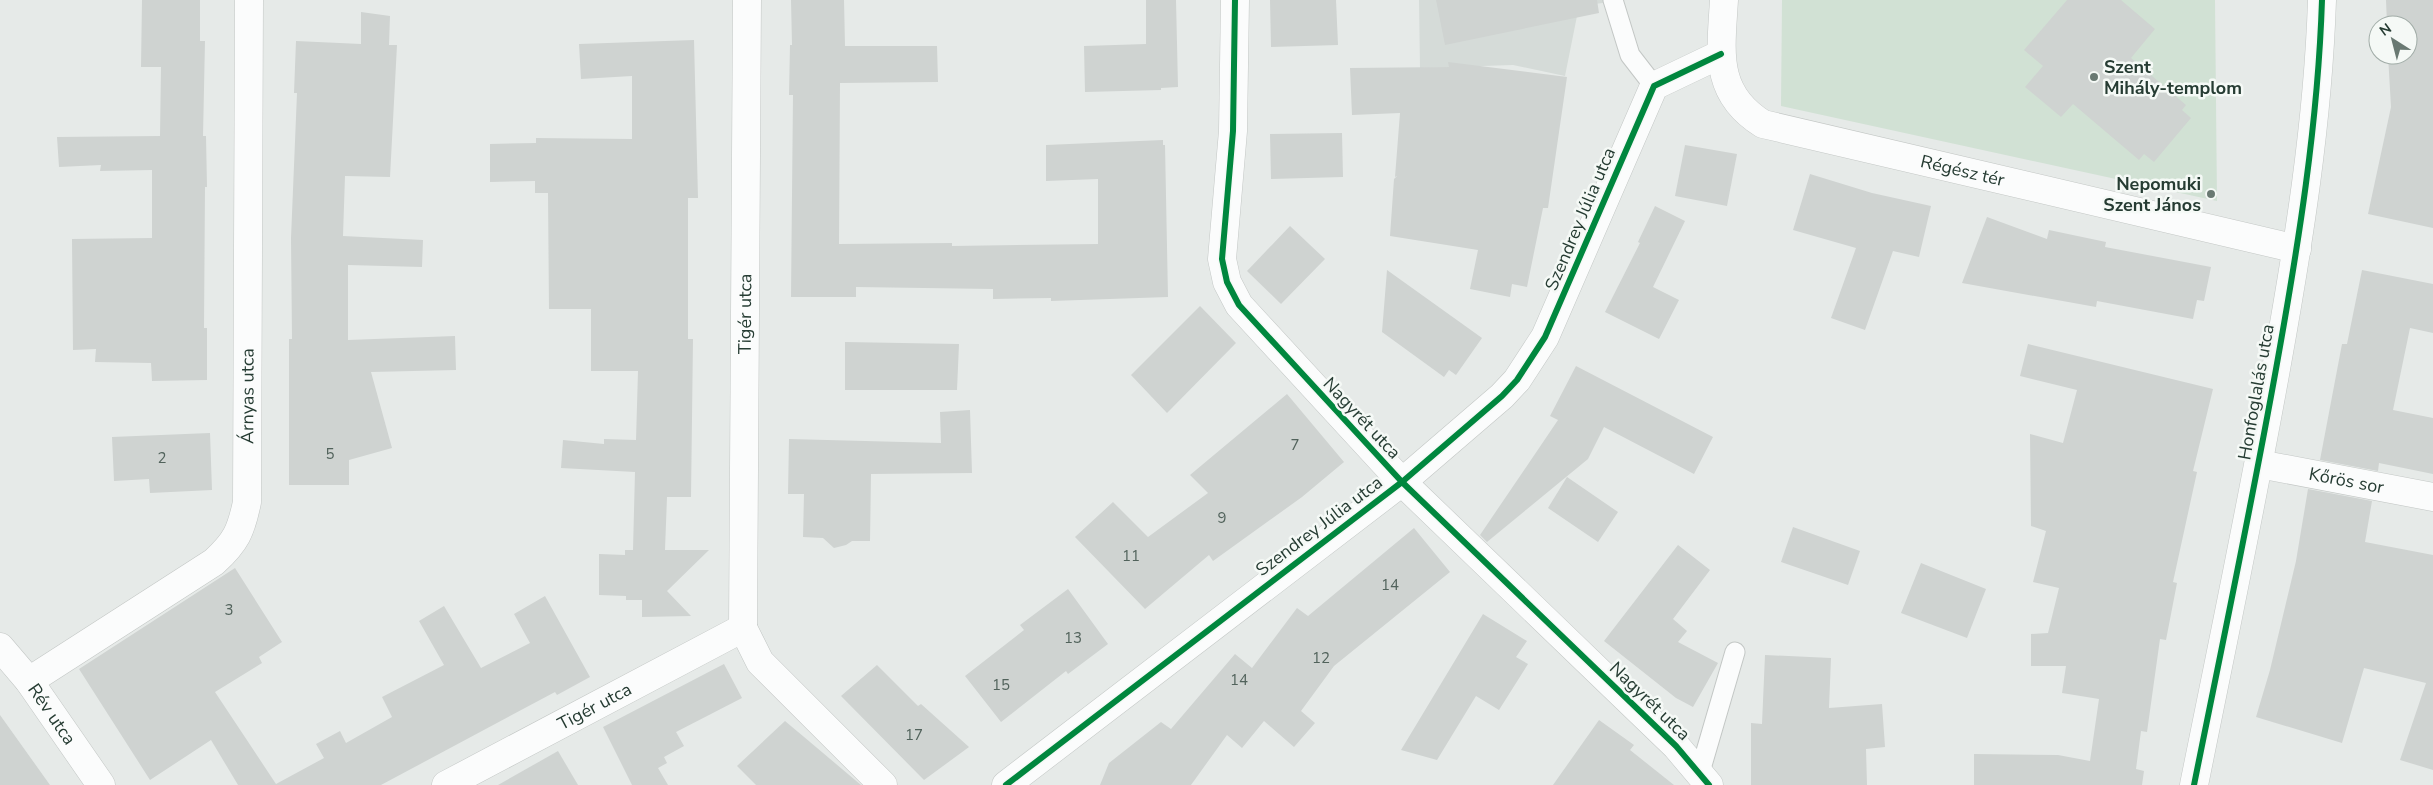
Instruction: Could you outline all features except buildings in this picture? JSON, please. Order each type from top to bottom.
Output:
[{"type":"street","name":"Árnyas utca","points":[[29,681],[214,562],[231,546],[241,529],[247,502],[249,0]]},
{"type":"street","name":"Tigér utca","points":[[747,0],[743,628],[760,662],[883,785]]},
{"type":"street","name":"Nagyrét utca","points":[[1235,0],[1233,131],[1222,259],[1226,282],[1246,315],[1402,482],[1676,746],[1704,779]]},
{"type":"street","name":"Régész tér","points":[[1724,0],[1721,54],[1725,79],[1736,101],[1743,110],[1763,124],[2297,249]]},
{"type":"street","name":"Honfoglalás utca","points":[[2194,785],[2259,464],[2297,249],[2314,120],[2322,0]]},
{"type":"street","points":[[1654,86],[1721,54]]},
{"type":"street","name":"Szendrey Júlia utca","points":[[1006,785],[1402,482],[1502,396],[1532,359],[1545,337],[1654,86]]},
{"type":"street","name":"Kőrös sor","points":[[2259,464],[2433,497]]},
{"type":"street","name":"Tigér utca","points":[[446,785],[743,628]]},
{"type":"street","name":"Rév utca","points":[[0,647],[29,681],[101,785]]},
{"type":"lane","points":[[1613,0],[1630,55],[1654,86]]},
{"type":"lane","points":[[1704,779],[1735,652]]},
{"type":"shaded area","points":[[1419,0],[1626,0],[1579,6],[1565,76],[1513,65],[1420,68]]},
{"type":"green space","points":[[1782,0],[2215,0],[2217,201],[1781,106]]},
{"type":"cycle path","points":[[1235,0],[1233,131],[1222,259],[1227,282],[1239,305],[1402,482],[1676,746],[1709,785]]},
{"type":"cycle path","points":[[2194,785],[2257,473],[2292,277],[2306,185],[2316,93],[2322,0]]},
{"type":"cycle path","points":[[1006,785],[1402,482],[1502,396],[1517,380],[1545,337],[1654,86],[1721,54]]},
{"type":"place","name":"Szent Mihály-templom","points":[[2094,77]]},
{"type":"place","name":"Nepomuki Szent János","points":[[2211,194]]}]
